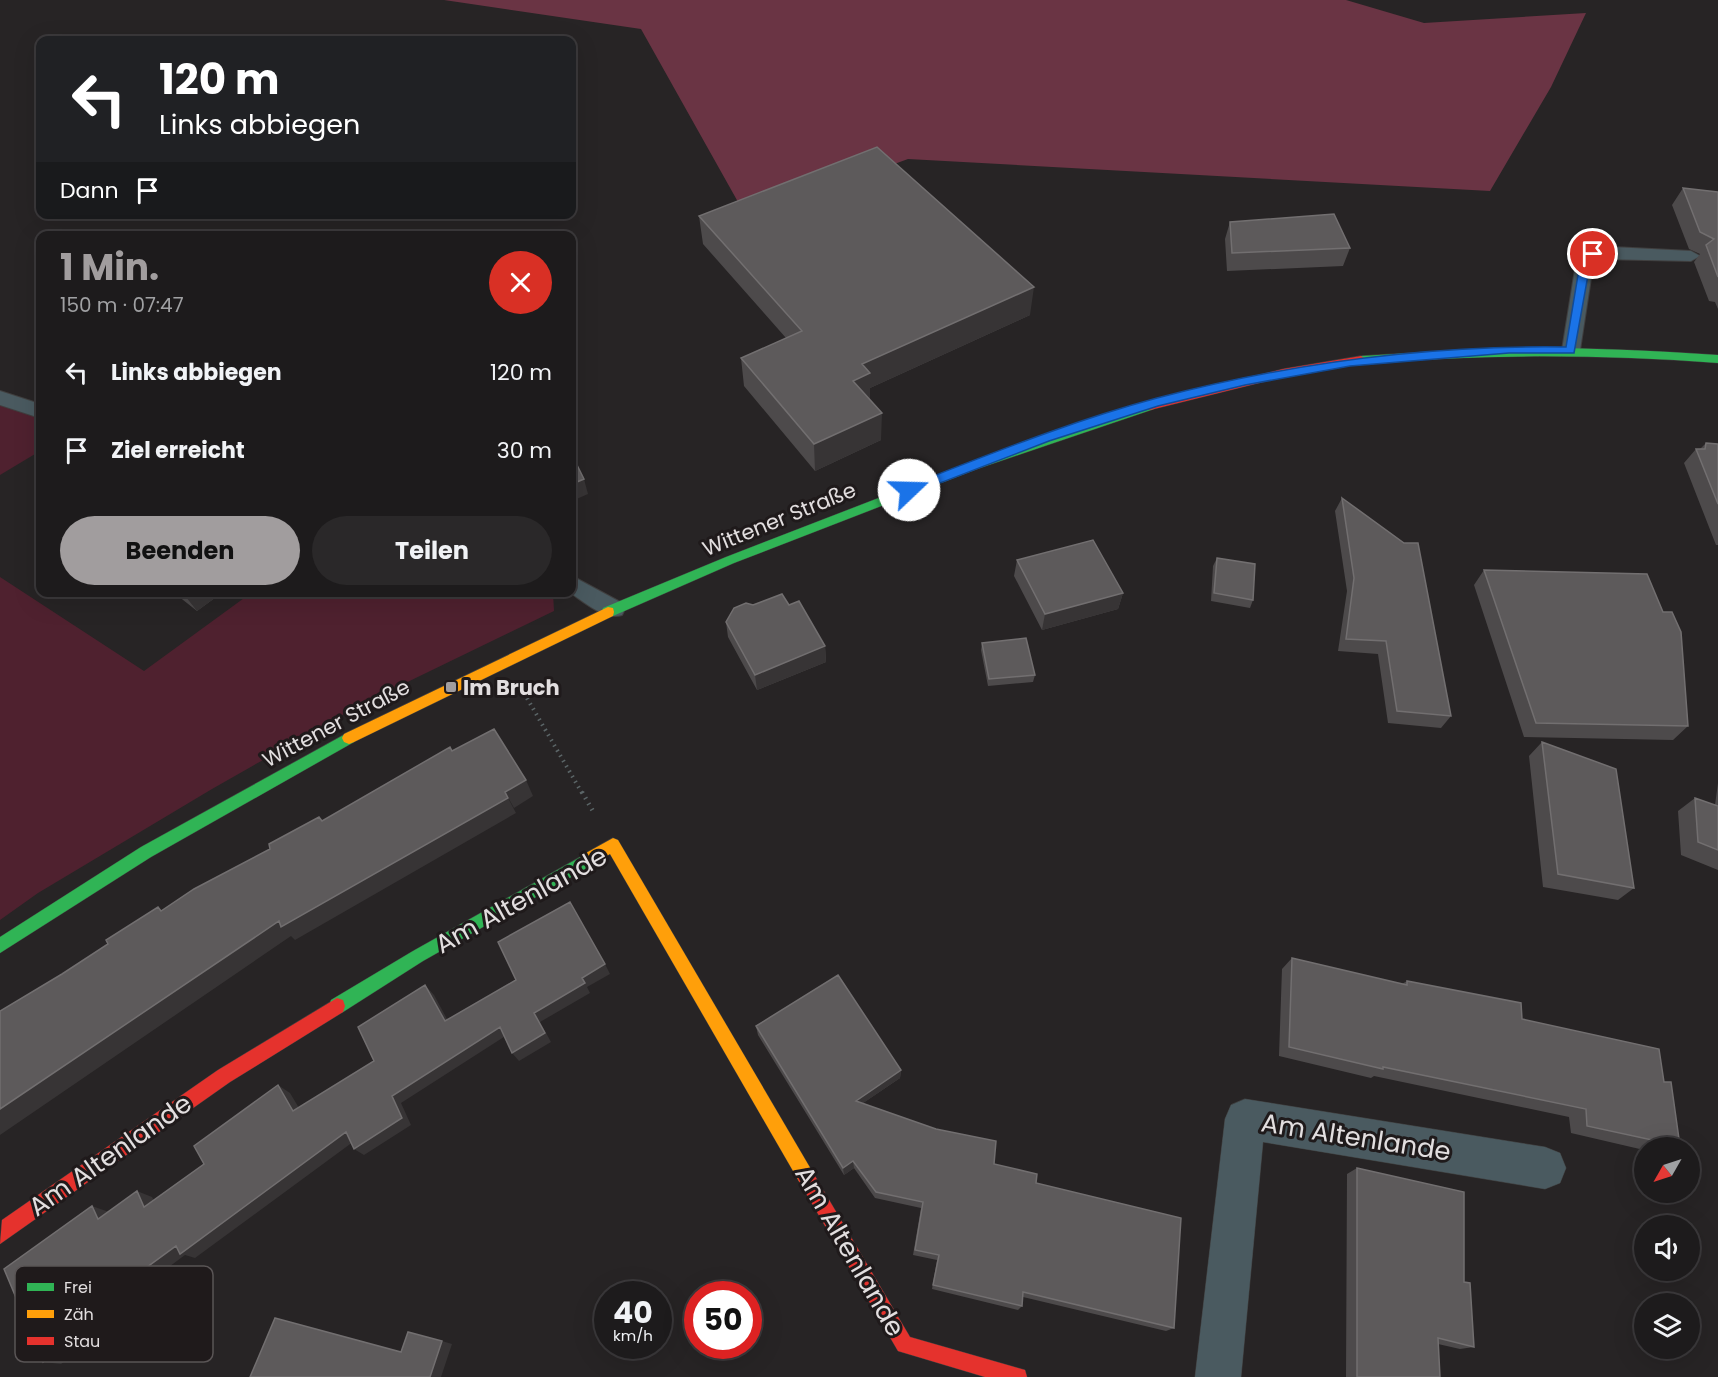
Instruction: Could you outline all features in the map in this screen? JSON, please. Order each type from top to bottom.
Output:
[{"type":"main road","name":"Wittener Straße","points":[[0,946],[133,861],[338,744],[505,660],[614,609],[789,537],[1045,438],[1157,402],[1245,381],[1350,362],[1509,350],[1570,350],[1718,359]]},
{"type":"main road","name":"Am Altenlande","points":[[0,1235],[8,1226],[224,1076],[418,956],[613,845],[904,1345],[1018,1377]]},
{"type":"street","name":"Am Altenlande","points":[[1218,1377],[1245,1119],[1545,1168]]},
{"type":"lane","points":[[1570,350],[1585,263],[1593,254],[1613,252],[1691,256]]},
{"type":"lane","points":[[0,398],[36,410]]},
{"type":"lane","points":[[576,586],[614,609]]},
{"type":"path","points":[[505,660],[613,845]]},
{"type":"shaded area","points":[[444,0],[1346,0],[1424,23],[1586,13],[1551,87],[1490,191],[908,159],[747,218],[641,29]]},
{"type":"shaded area","points":[[0,405],[36,417],[36,453],[0,475]]},
{"type":"shaded area","points":[[0,577],[144,671],[246,597],[553,597],[554,611],[358,706],[212,789],[38,893],[0,920]]},
{"type":"building","points":[[877,147],[1034,287],[862,364],[870,373],[853,381],[882,413],[814,444],[741,358],[802,331],[699,216]]},
{"type":"building","points":[[1683,188],[1718,192],[1718,277],[1706,245],[1714,239],[1700,232]]},
{"type":"building","points":[[1334,214],[1350,248],[1232,253],[1230,222]]},
{"type":"building","points":[[1706,443],[1718,444],[1718,504],[1696,449],[1705,449]]},
{"type":"building","points":[[576,463],[584,479],[576,482]]},
{"type":"building","points":[[1342,498],[1404,543],[1418,543],[1451,716],[1397,711],[1386,641],[1346,639],[1354,578]]},
{"type":"building","points":[[1093,540],[1123,593],[1045,614],[1017,560]]},
{"type":"building","points":[[1217,558],[1255,564],[1253,600],[1214,593]]},
{"type":"building","points":[[1484,570],[1647,574],[1663,612],[1672,612],[1681,632],[1688,726],[1536,723]]},
{"type":"building","points":[[782,594],[789,605],[799,601],[825,646],[755,675],[726,622],[734,608],[746,603],[753,605]]},
{"type":"building","points":[[1026,638],[1035,675],[989,679],[982,643]]},
{"type":"building","points":[[494,729],[526,780],[505,792],[508,798],[281,927],[279,921],[0,1109],[0,1011],[108,944],[106,940],[158,907],[161,911],[194,889],[270,849],[269,844],[319,817],[322,821],[450,747],[452,751]]},
{"type":"building","points":[[1542,742],[1616,769],[1634,888],[1558,874]]},
{"type":"building","points":[[1695,798],[1718,806],[1718,850],[1698,842]]},
{"type":"building","points":[[570,902],[605,964],[582,978],[585,983],[534,1013],[545,1033],[512,1053],[500,1027],[392,1096],[402,1118],[354,1149],[346,1132],[180,1254],[176,1246],[149,1266],[15,1266],[15,1295],[4,1269],[92,1206],[98,1219],[137,1191],[144,1207],[204,1164],[194,1146],[278,1085],[293,1111],[374,1061],[358,1027],[425,985],[445,1021],[516,980],[498,942]]},
{"type":"building","points":[[1292,958],[1407,985],[1407,981],[1521,1003],[1522,1019],[1659,1049],[1664,1082],[1671,1082],[1679,1137],[1638,1137],[1587,1126],[1586,1109],[1383,1067],[1383,1069],[1289,1047]]},
{"type":"building","points":[[838,975],[901,1070],[856,1101],[936,1129],[996,1141],[994,1164],[1037,1174],[1036,1183],[1181,1218],[1174,1328],[1023,1292],[1022,1306],[933,1285],[939,1255],[915,1250],[923,1202],[876,1192],[853,1161],[843,1168],[756,1026]]},
{"type":"building","points":[[1357,1168],[1464,1192],[1464,1282],[1470,1283],[1474,1347],[1438,1338],[1440,1377],[1357,1377]]},
{"type":"building","points":[[275,1318],[401,1352],[408,1332],[442,1341],[430,1377],[250,1377]]},
{"type":"traffic: fast","points":[[1361,360],[1495,352],[1629,353],[1718,359]]},
{"type":"traffic: fast","points":[[608,612],[730,560],[973,466],[1150,406]]},
{"type":"traffic: fast","points":[[0,946],[146,852],[349,738]]},
{"type":"traffic: fast","points":[[337,1006],[418,956],[591,858]]},
{"type":"traffic: slow","points":[[349,738],[608,612]]},
{"type":"traffic: slow","points":[[591,858],[613,845],[806,1177]]},
{"type":"traffic: jam","points":[[1150,406],[1283,373],[1361,360]]},
{"type":"traffic: jam","points":[[0,1235],[8,1226],[224,1076],[337,1006]]},
{"type":"traffic: jam","points":[[806,1177],[904,1345],[1018,1377]]},
{"type":"place","name":"Im Bruch","points":[[451,687]]},
{"type":"route","points":[[909,490],[1045,438],[1157,402],[1245,381],[1350,362],[1509,350],[1570,350],[1585,263],[1593,254]]}]
